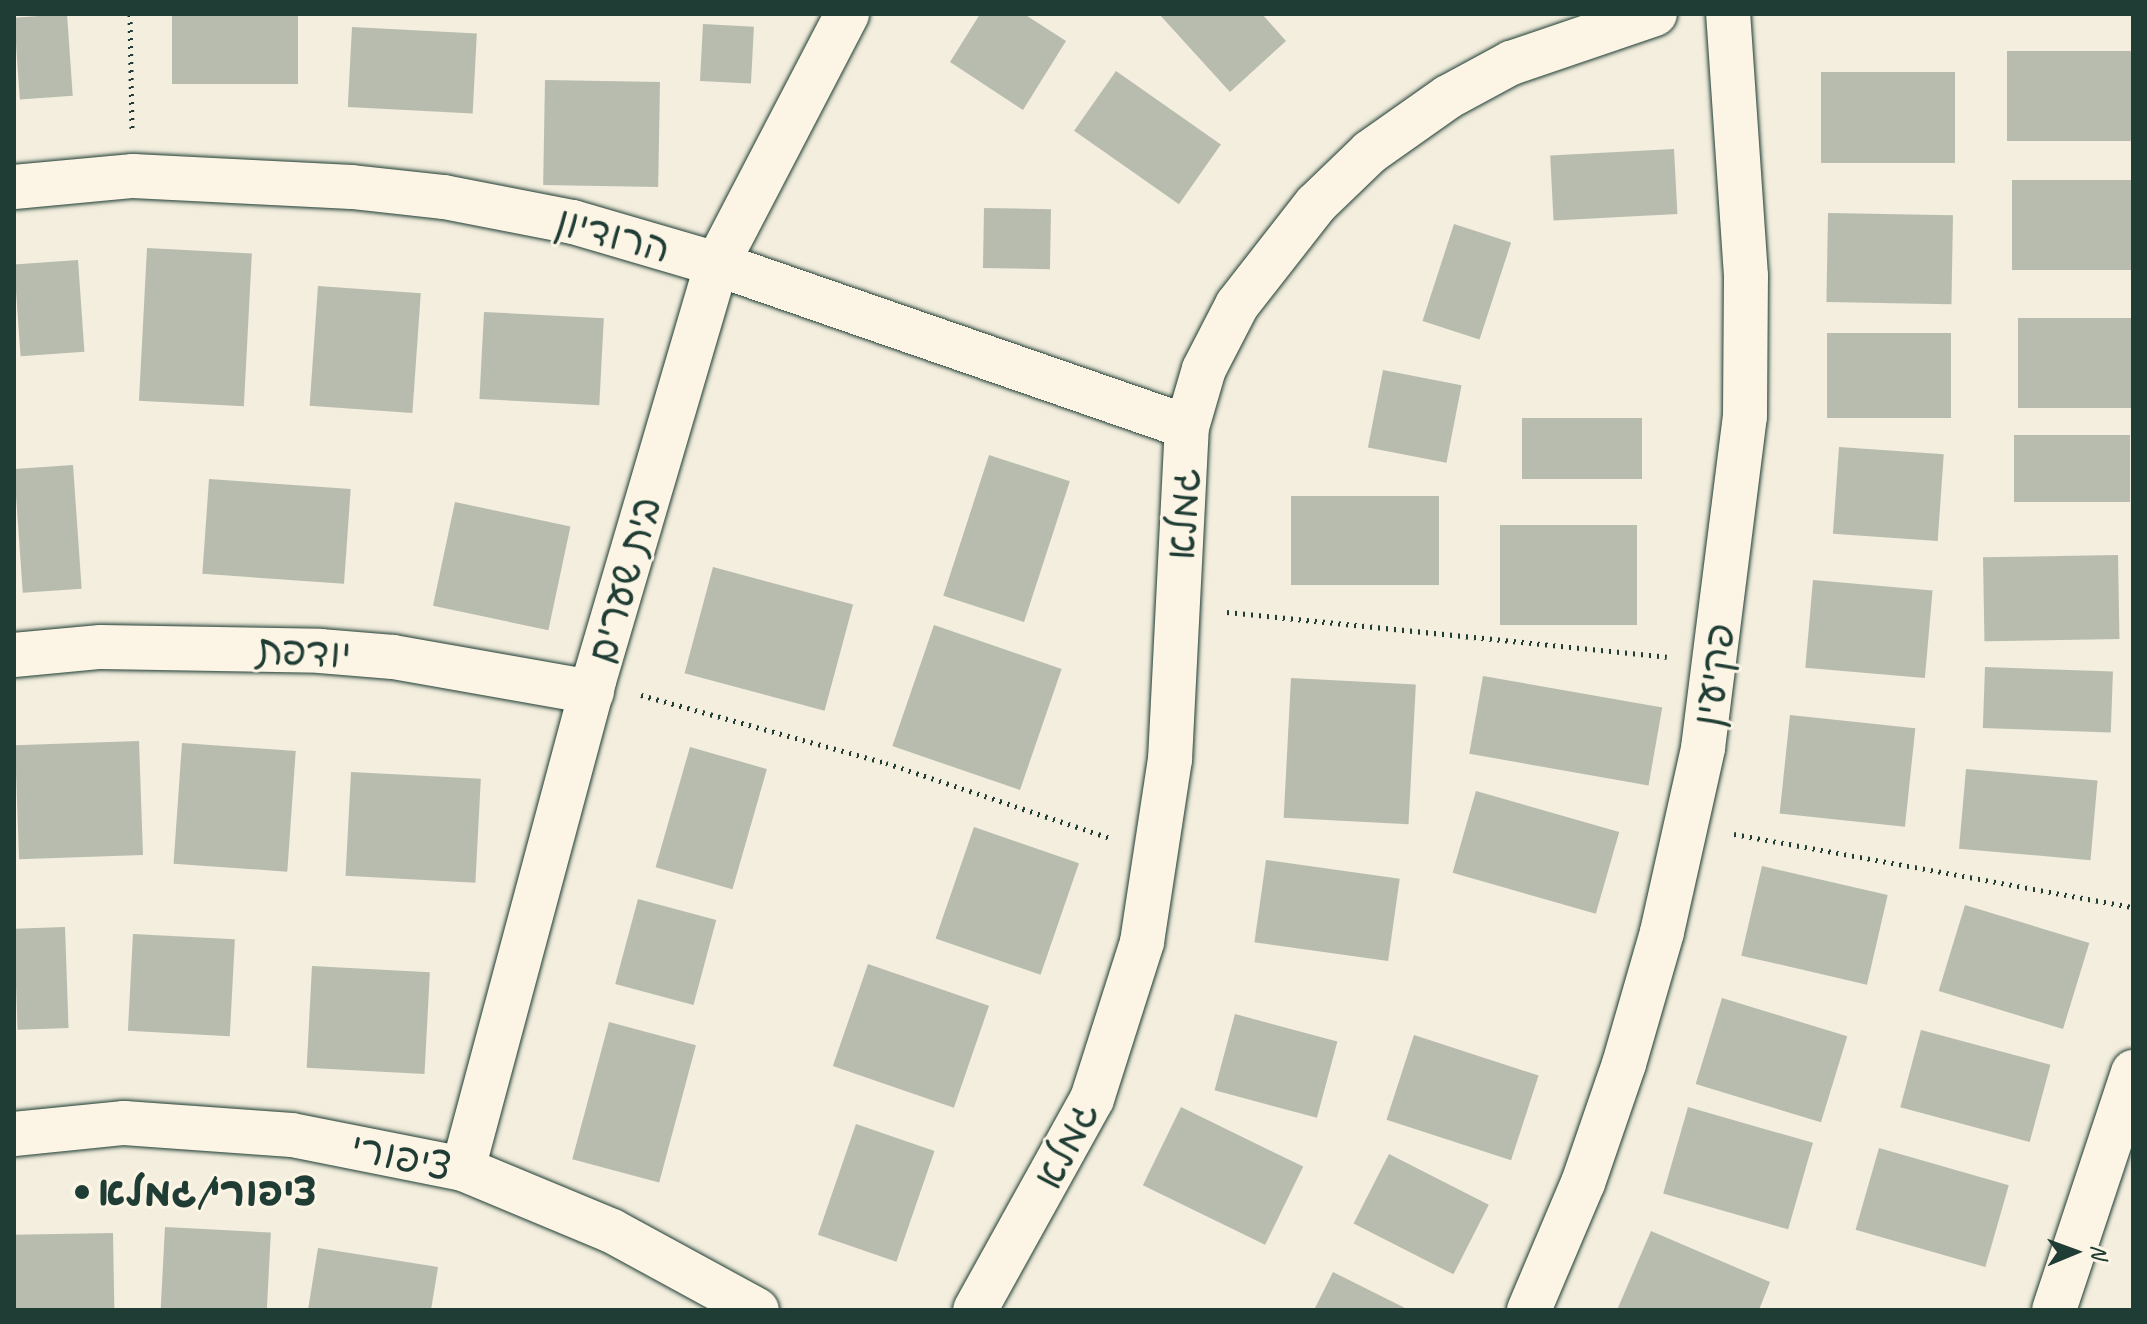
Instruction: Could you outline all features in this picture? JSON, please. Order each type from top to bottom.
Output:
[{"type":"street","name":"בית שערים","points":[[463,1169],[593,687],[717,264],[847,14]]},
{"type":"street","name":"גמלא","points":[[975,1310],[1023,1229],[1092,1099],[1128,993],[1159,855],[1178,607],[1187,427],[1204,369],[1237,305],[1316,204],[1370,152],[1448,97],[1511,63],[1655,14]]},
{"type":"street","name":"פקיעין","points":[[1529,1310],[1583,1183],[1624,1064],[1686,825],[1716,663],[1745,416],[1746,276],[1728,14]]},
{"type":"street","name":"הרודיון","points":[[14,187],[133,176],[352,187],[444,197],[573,222],[717,264],[1187,427]]},
{"type":"street","name":"יודפת","points":[[14,655],[114,647],[320,651],[393,657],[593,687]]},
{"type":"street","points":[[2054,1310],[2133,1072]]},
{"type":"street","name":"ציפורי","points":[[14,1134],[124,1123],[292,1135],[463,1169],[612,1231],[757,1310]]},
{"type":"street","name":"גמלא","points":[[957,1310],[1023,1229]]},
{"type":"path","points":[[130,14],[133,176]]},
{"type":"path","points":[[1178,607],[1716,663]]},
{"type":"path","points":[[593,687],[886,763],[1159,855]]},
{"type":"path","points":[[1686,825],[2133,907]]},
{"type":"building","points":[[67,14],[73,96],[20,99],[14,18]]},
{"type":"building","points":[[172,14],[298,14],[298,84],[172,84]]},
{"type":"building","points":[[980,14],[1024,14],[1066,41],[1023,110],[950,62]]},
{"type":"building","points":[[1159,14],[1262,14],[1286,41],[1230,92]]},
{"type":"building","points":[[703,24],[754,27],[751,84],[700,81]]},
{"type":"building","points":[[352,27],[477,34],[473,113],[348,107]]},
{"type":"building","points":[[2007,51],[2133,51],[2133,141],[2007,141]]},
{"type":"building","points":[[1116,71],[1221,144],[1179,204],[1074,131]]},
{"type":"building","points":[[1821,72],[1955,72],[1955,163],[1821,163]]},
{"type":"building","points":[[545,80],[660,82],[658,187],[543,185]]},
{"type":"building","points":[[1674,149],[1677,214],[1554,220],[1550,155]]},
{"type":"building","points":[[2012,180],[2133,180],[2133,270],[2012,270]]},
{"type":"building","points":[[984,208],[1051,209],[1050,269],[983,268]]},
{"type":"building","points":[[1828,213],[1953,215],[1951,304],[1826,302]]},
{"type":"building","points":[[1454,224],[1511,243],[1480,340],[1422,321]]},
{"type":"building","points":[[147,248],[252,253],[244,406],[139,401]]},
{"type":"building","points":[[78,260],[84,352],[21,356],[14,264]]},
{"type":"building","points":[[318,286],[421,293],[412,413],[310,406]]},
{"type":"building","points":[[484,312],[604,318],[599,405],[479,399]]},
{"type":"building","points":[[2018,318],[2133,318],[2133,408],[2018,408]]},
{"type":"building","points":[[1827,333],[1951,333],[1951,418],[1827,418]]},
{"type":"building","points":[[1383,370],[1462,385],[1446,463],[1368,448]]},
{"type":"building","points":[[1522,418],[1642,418],[1642,479],[1522,479]]},
{"type":"building","points":[[2014,435],[2130,435],[2130,502],[2014,502]]},
{"type":"building","points":[[1839,447],[1944,454],[1938,541],[1833,534]]},
{"type":"building","points":[[989,455],[1070,481],[1024,622],[943,596]]},
{"type":"building","points":[[73,465],[82,589],[23,593],[14,469]]},
{"type":"building","points":[[209,479],[351,489],[344,584],[202,574]]},
{"type":"building","points":[[1291,496],[1439,496],[1439,585],[1291,585]]},
{"type":"building","points":[[455,502],[570,527],[548,630],[433,606]]},
{"type":"building","points":[[1500,525],[1637,525],[1637,625],[1500,625]]},
{"type":"building","points":[[2118,555],[2119,639],[1984,641],[1983,557]]},
{"type":"building","points":[[713,567],[853,605],[825,711],[685,673]]},
{"type":"building","points":[[1813,580],[1933,590],[1925,678],[1805,668]]},
{"type":"building","points":[[934,625],[1062,669],[1020,790],[892,746]]},
{"type":"building","points":[[1985,667],[2113,671],[2111,732],[1983,728]]},
{"type":"building","points":[[1483,676],[1662,708],[1649,785],[1469,754]]},
{"type":"building","points":[[1291,678],[1416,685],[1409,824],[1284,818]]},
{"type":"building","points":[[1790,715],[1915,728],[1905,827],[1780,813]]},
{"type":"building","points":[[139,741],[143,855],[19,859],[15,745]]},
{"type":"building","points":[[182,743],[296,751],[287,872],[174,864]]},
{"type":"building","points":[[690,747],[767,769],[732,889],[656,867]]},
{"type":"building","points":[[1966,769],[2097,781],[2091,860],[1959,849]]},
{"type":"building","points":[[351,772],[481,779],[475,883],[346,876]]},
{"type":"building","points":[[1476,791],[1619,832],[1596,914],[1453,873]]},
{"type":"building","points":[[974,827],[1079,863],[1041,975],[936,939]]},
{"type":"building","points":[[1266,860],[1400,879],[1388,961],[1254,942]]},
{"type":"building","points":[[1762,866],[1888,895],[1867,985],[1741,956]]},
{"type":"building","points":[[638,899],[716,920],[693,1005],[615,984]]},
{"type":"building","points":[[1965,905],[2089,943],[2063,1029],[1939,991]]},
{"type":"building","points":[[65,927],[69,1028],[18,1030],[14,929]]},
{"type":"building","points":[[133,934],[235,939],[230,1036],[128,1031]]},
{"type":"building","points":[[868,964],[989,1006],[954,1108],[833,1066]]},
{"type":"building","points":[[312,966],[430,972],[425,1074],[307,1068]]},
{"type":"building","points":[[1722,998],[1847,1036],[1821,1122],[1696,1084]]},
{"type":"building","points":[[1235,1014],[1337,1041],[1317,1118],[1215,1090]]},
{"type":"building","points":[[609,1022],[696,1045],[659,1182],[572,1159]]},
{"type":"building","points":[[1921,1030],[2050,1065],[2030,1142],[1900,1107]]},
{"type":"building","points":[[1414,1035],[1539,1075],[1511,1160],[1386,1120]]},
{"type":"building","points":[[1181,1107],[1303,1167],[1265,1245],[1143,1185]]},
{"type":"building","points":[[1688,1107],[1813,1143],[1788,1229],[1663,1194]]},
{"type":"building","points":[[856,1124],[934,1151],[896,1262],[818,1235]]},
{"type":"building","points":[[1879,1148],[2009,1185],[1985,1267],[1856,1230]]},
{"type":"building","points":[[1389,1154],[1489,1205],[1453,1274],[1354,1223]]},
{"type":"building","points":[[165,1227],[271,1233],[267,1310],[161,1310]]},
{"type":"building","points":[[1651,1231],[1770,1282],[1759,1310],[1617,1310]]},
{"type":"building","points":[[113,1233],[114,1310],[15,1310],[14,1235]]},
{"type":"building","points":[[318,1248],[438,1267],[431,1310],[308,1310]]},
{"type":"building","points":[[1333,1272],[1409,1310],[1314,1310]]},
{"type":"place","name":"ציפורי/גמלא","points":[[82,1192]]}]
